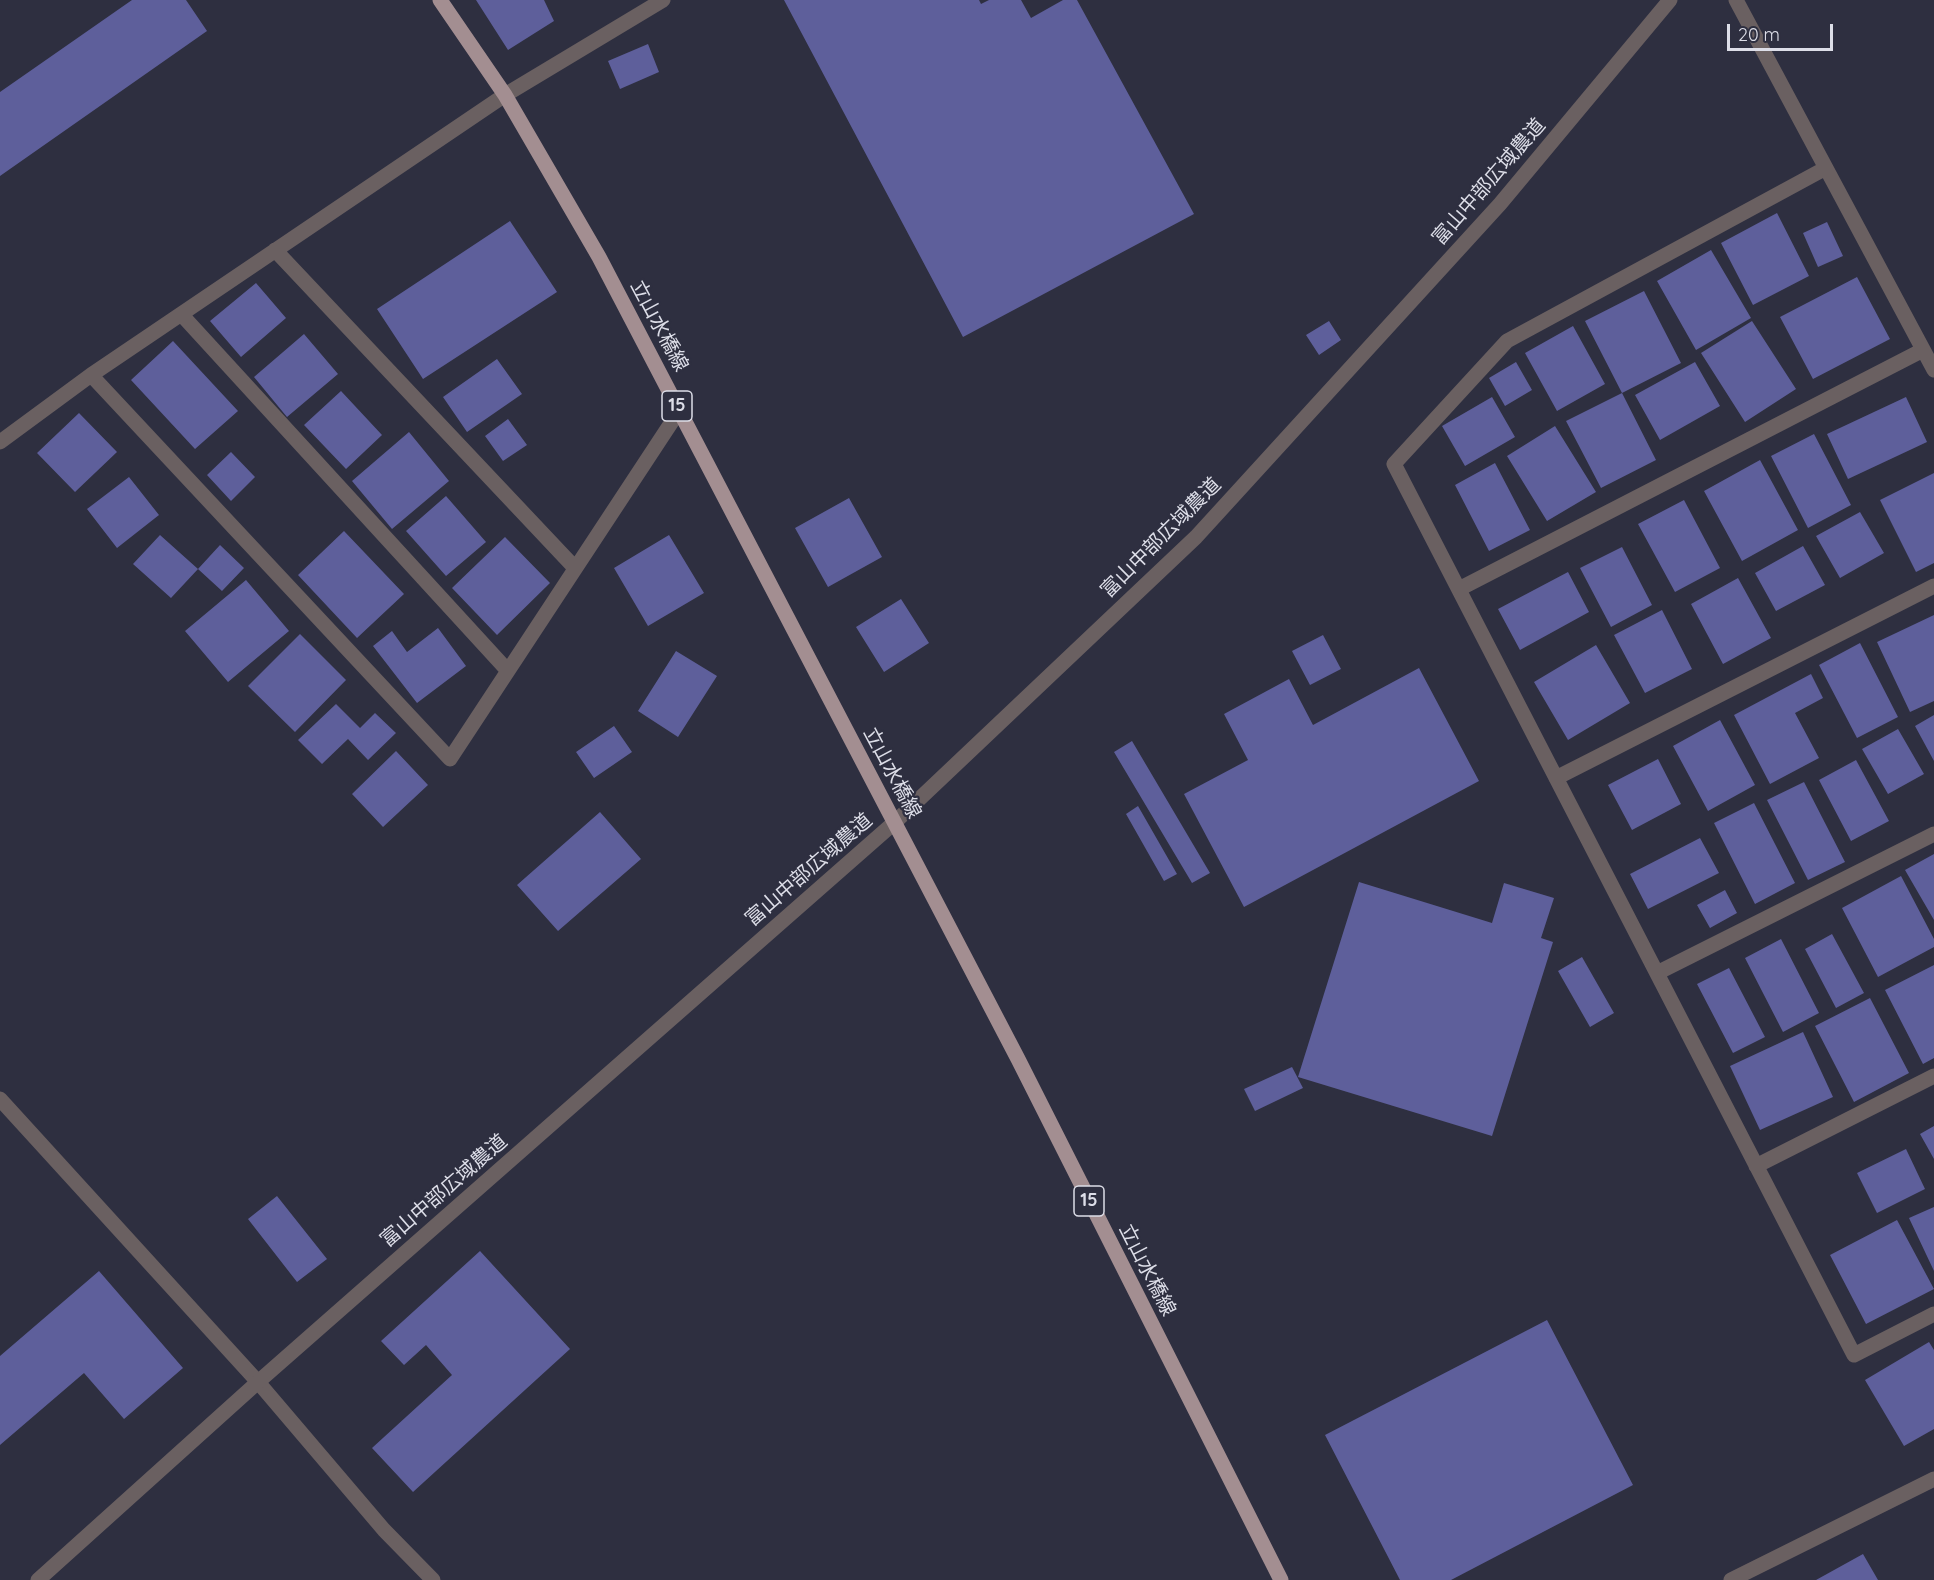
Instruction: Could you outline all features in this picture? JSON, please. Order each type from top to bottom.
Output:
[{"type":"main road","name":"立山水橋線","points":[[440,0],[505,95],[599,257],[1018,1059],[1281,1580]]},
{"type":"street","points":[[0,442],[91,375],[505,95],[663,0]]},
{"type":"street","name":"富山中部広域農道","points":[[38,1580],[258,1382],[895,822],[1197,537],[1500,204],[1670,0]]},
{"type":"street","points":[[1736,0],[1934,370]]},
{"type":"street","points":[[1826,168],[1507,341],[1394,464],[1854,1355],[1934,1314]]},
{"type":"street","points":[[275,250],[575,568]]},
{"type":"street","points":[[181,314],[508,671]]},
{"type":"street","points":[[1459,589],[1923,350]]},
{"type":"street","points":[[91,375],[450,759],[679,411]]},
{"type":"street","points":[[1556,778],[1934,586]]},
{"type":"street","points":[[1657,973],[1934,834]]},
{"type":"street","points":[[1756,1166],[1934,1076]]},
{"type":"street","points":[[0,1099],[258,1382],[384,1530],[433,1580]]},
{"type":"street","points":[[1731,1580],[1934,1479]]},
{"type":"building","points":[[132,0],[186,0],[207,31],[0,176],[0,92]]},
{"type":"building","points":[[476,0],[544,0],[554,21],[508,50]]},
{"type":"building","points":[[784,0],[979,0],[981,4],[989,0],[1021,0],[1031,18],[1063,0],[1077,0],[1194,214],[963,337]]},
{"type":"building","points":[[648,44],[659,72],[620,89],[608,61]]},
{"type":"building","points":[[1777,213],[1809,276],[1753,305],[1721,243]]},
{"type":"building","points":[[510,221],[557,292],[423,379],[377,309]]},
{"type":"building","points":[[1827,222],[1843,256],[1818,267],[1803,233]]},
{"type":"building","points":[[1711,250],[1751,318],[1696,350],[1657,281]]},
{"type":"building","points":[[1857,277],[1890,339],[1813,379],[1780,317]]},
{"type":"building","points":[[256,283],[286,318],[241,357],[210,321]]},
{"type":"building","points":[[1644,291],[1681,363],[1622,393],[1585,321]]},
{"type":"building","points":[[1329,321],[1341,340],[1319,355],[1306,335]]},
{"type":"building","points":[[1752,321],[1796,389],[1745,422],[1701,353]]},
{"type":"building","points":[[1573,326],[1605,384],[1557,411],[1525,353]]},
{"type":"building","points":[[304,334],[338,374],[287,417],[254,377]]},
{"type":"building","points":[[173,341],[238,411],[195,449],[131,380]]},
{"type":"building","points":[[497,359],[522,394],[467,432],[443,397]]},
{"type":"building","points":[[1516,362],[1532,390],[1505,406],[1489,378]]},
{"type":"building","points":[[1695,362],[1720,406],[1660,440],[1635,395]]},
{"type":"building","points":[[341,391],[382,435],[346,469],[304,425]]},
{"type":"building","points":[[1622,393],[1656,460],[1601,488],[1566,421]]},
{"type":"building","points":[[1492,397],[1515,437],[1465,466],[1442,426]]},
{"type":"building","points":[[1906,397],[1927,442],[1848,479],[1827,434]]},
{"type":"building","points":[[79,413],[117,452],[75,492],[37,453]]},
{"type":"building","points":[[508,419],[527,445],[503,461],[485,436]]},
{"type":"building","points":[[1555,426],[1596,492],[1547,521],[1507,456]]},
{"type":"building","points":[[409,432],[449,481],[392,529],[352,481]]},
{"type":"building","points":[[1814,434],[1851,505],[1808,528],[1771,456]]},
{"type":"building","points":[[231,452],[255,477],[231,501],[207,475]]},
{"type":"building","points":[[1760,460],[1798,530],[1742,561],[1704,491]]},
{"type":"building","points":[[1495,463],[1530,530],[1489,551],[1455,485]]},
{"type":"building","points":[[1934,473],[1934,563],[1916,572],[1880,500]]},
{"type":"building","points":[[129,477],[159,515],[117,548],[87,509]]},
{"type":"building","points":[[446,496],[486,542],[446,576],[406,531]]},
{"type":"building","points":[[849,498],[882,557],[828,587],[795,528]]},
{"type":"building","points":[[1684,500],[1720,568],[1675,592],[1638,524]]},
{"type":"building","points":[[1860,512],[1884,553],[1840,578],[1816,536]]},
{"type":"building","points":[[344,531],[404,594],[357,638],[298,575]]},
{"type":"building","points":[[160,535],[198,569],[171,598],[133,564]]},
{"type":"building","points":[[669,535],[704,593],[648,626],[614,568]]},
{"type":"building","points":[[505,537],[550,583],[497,635],[452,588]]},
{"type":"building","points":[[220,545],[244,568],[222,591],[198,569]]},
{"type":"building","points":[[1803,546],[1825,585],[1776,611],[1755,573]]},
{"type":"building","points":[[1622,547],[1652,605],[1611,627],[1580,568]]},
{"type":"building","points":[[1568,572],[1589,612],[1520,650],[1498,609]]},
{"type":"building","points":[[1738,578],[1771,638],[1723,664],[1691,604]]},
{"type":"building","points":[[246,580],[289,631],[228,682],[185,631]]},
{"type":"building","points":[[901,599],[929,643],[884,672],[856,627]]},
{"type":"building","points":[[1662,610],[1692,669],[1645,693],[1614,635]]},
{"type":"building","points":[[1934,615],[1934,701],[1910,712],[1877,642]]},
{"type":"building","points":[[438,628],[466,666],[417,703],[373,646],[392,631],[407,652]]},
{"type":"building","points":[[300,634],[346,680],[295,732],[248,686]]},
{"type":"building","points":[[1323,635],[1341,669],[1310,685],[1292,651]]},
{"type":"building","points":[[1860,643],[1898,717],[1857,738],[1819,665]]},
{"type":"building","points":[[1596,645],[1630,703],[1568,740],[1534,682]]},
{"type":"building","points":[[676,651],[717,676],[678,737],[638,711]]},
{"type":"building","points":[[1419,668],[1479,781],[1244,907],[1184,794],[1248,760],[1224,714],[1289,679],[1313,725]]},
{"type":"building","points":[[1811,674],[1823,698],[1795,713],[1819,758],[1770,784],[1734,715]]},
{"type":"building","points":[[336,704],[360,728],[375,713],[396,733],[368,760],[348,739],[322,764],[298,740]]},
{"type":"building","points":[[1934,715],[1934,761],[1915,726]]},
{"type":"building","points":[[1720,720],[1755,785],[1708,811],[1673,746]]},
{"type":"building","points":[[614,726],[632,752],[594,778],[576,752]]},
{"type":"building","points":[[1898,729],[1924,774],[1888,794],[1862,749]]},
{"type":"building","points":[[1132,741],[1210,873],[1192,883],[1114,752]]},
{"type":"building","points":[[396,751],[428,785],[383,827],[352,794]]},
{"type":"building","points":[[1658,759],[1681,804],[1632,830],[1608,785]]},
{"type":"building","points":[[1856,760],[1889,821],[1851,841],[1819,780]]},
{"type":"building","points":[[1804,782],[1845,862],[1808,880],[1767,800]]},
{"type":"building","points":[[1754,803],[1795,883],[1755,904],[1714,823]]},
{"type":"building","points":[[1138,806],[1177,874],[1164,881],[1126,814]]},
{"type":"building","points":[[600,812],[641,859],[558,931],[517,885]]},
{"type":"building","points":[[1700,838],[1719,873],[1648,909],[1630,874]]},
{"type":"building","points":[[1934,854],[1934,920],[1905,870]]},
{"type":"building","points":[[1901,876],[1934,939],[1934,947],[1878,977],[1842,908]]},
{"type":"building","points":[[1359,882],[1492,923],[1504,883],[1554,898],[1541,938],[1553,942],[1492,1136],[1298,1077]]},
{"type":"building","points":[[1725,890],[1737,913],[1710,928],[1697,905]]},
{"type":"building","points":[[1832,934],[1864,993],[1836,1008],[1805,949]]},
{"type":"building","points":[[1781,939],[1819,1013],[1783,1032],[1745,958]]},
{"type":"building","points":[[1582,957],[1614,1013],[1590,1027],[1558,971]]},
{"type":"building","points":[[1934,965],[1934,1058],[1923,1064],[1885,990]]},
{"type":"building","points":[[1729,968],[1765,1037],[1733,1053],[1697,984]]},
{"type":"building","points":[[1870,998],[1909,1073],[1854,1102],[1815,1026]]},
{"type":"building","points":[[1803,1032],[1833,1097],[1760,1130],[1730,1066]]},
{"type":"building","points":[[1292,1067],[1303,1088],[1255,1111],[1244,1089]]},
{"type":"building","points":[[1934,1126],[1934,1159],[1920,1134]]},
{"type":"building","points":[[1906,1149],[1925,1189],[1877,1213],[1857,1173]]},
{"type":"building","points":[[277,1196],[327,1259],[297,1282],[248,1219]]},
{"type":"building","points":[[1934,1207],[1934,1271],[1909,1218]]},
{"type":"building","points":[[1897,1220],[1934,1289],[1866,1324],[1830,1255]]},
{"type":"building","points":[[480,1251],[570,1349],[413,1492],[372,1448],[452,1375],[426,1345],[404,1365],[381,1341]]},
{"type":"building","points":[[99,1271],[183,1368],[124,1419],[84,1373],[0,1445],[0,1356]]},
{"type":"building","points":[[1547,1320],[1633,1485],[1451,1580],[1400,1580],[1325,1435]]},
{"type":"building","points":[[1929,1342],[1934,1350],[1934,1429],[1904,1446],[1865,1380]]},
{"type":"building","points":[[1863,1554],[1878,1580],[1816,1580]]}]
